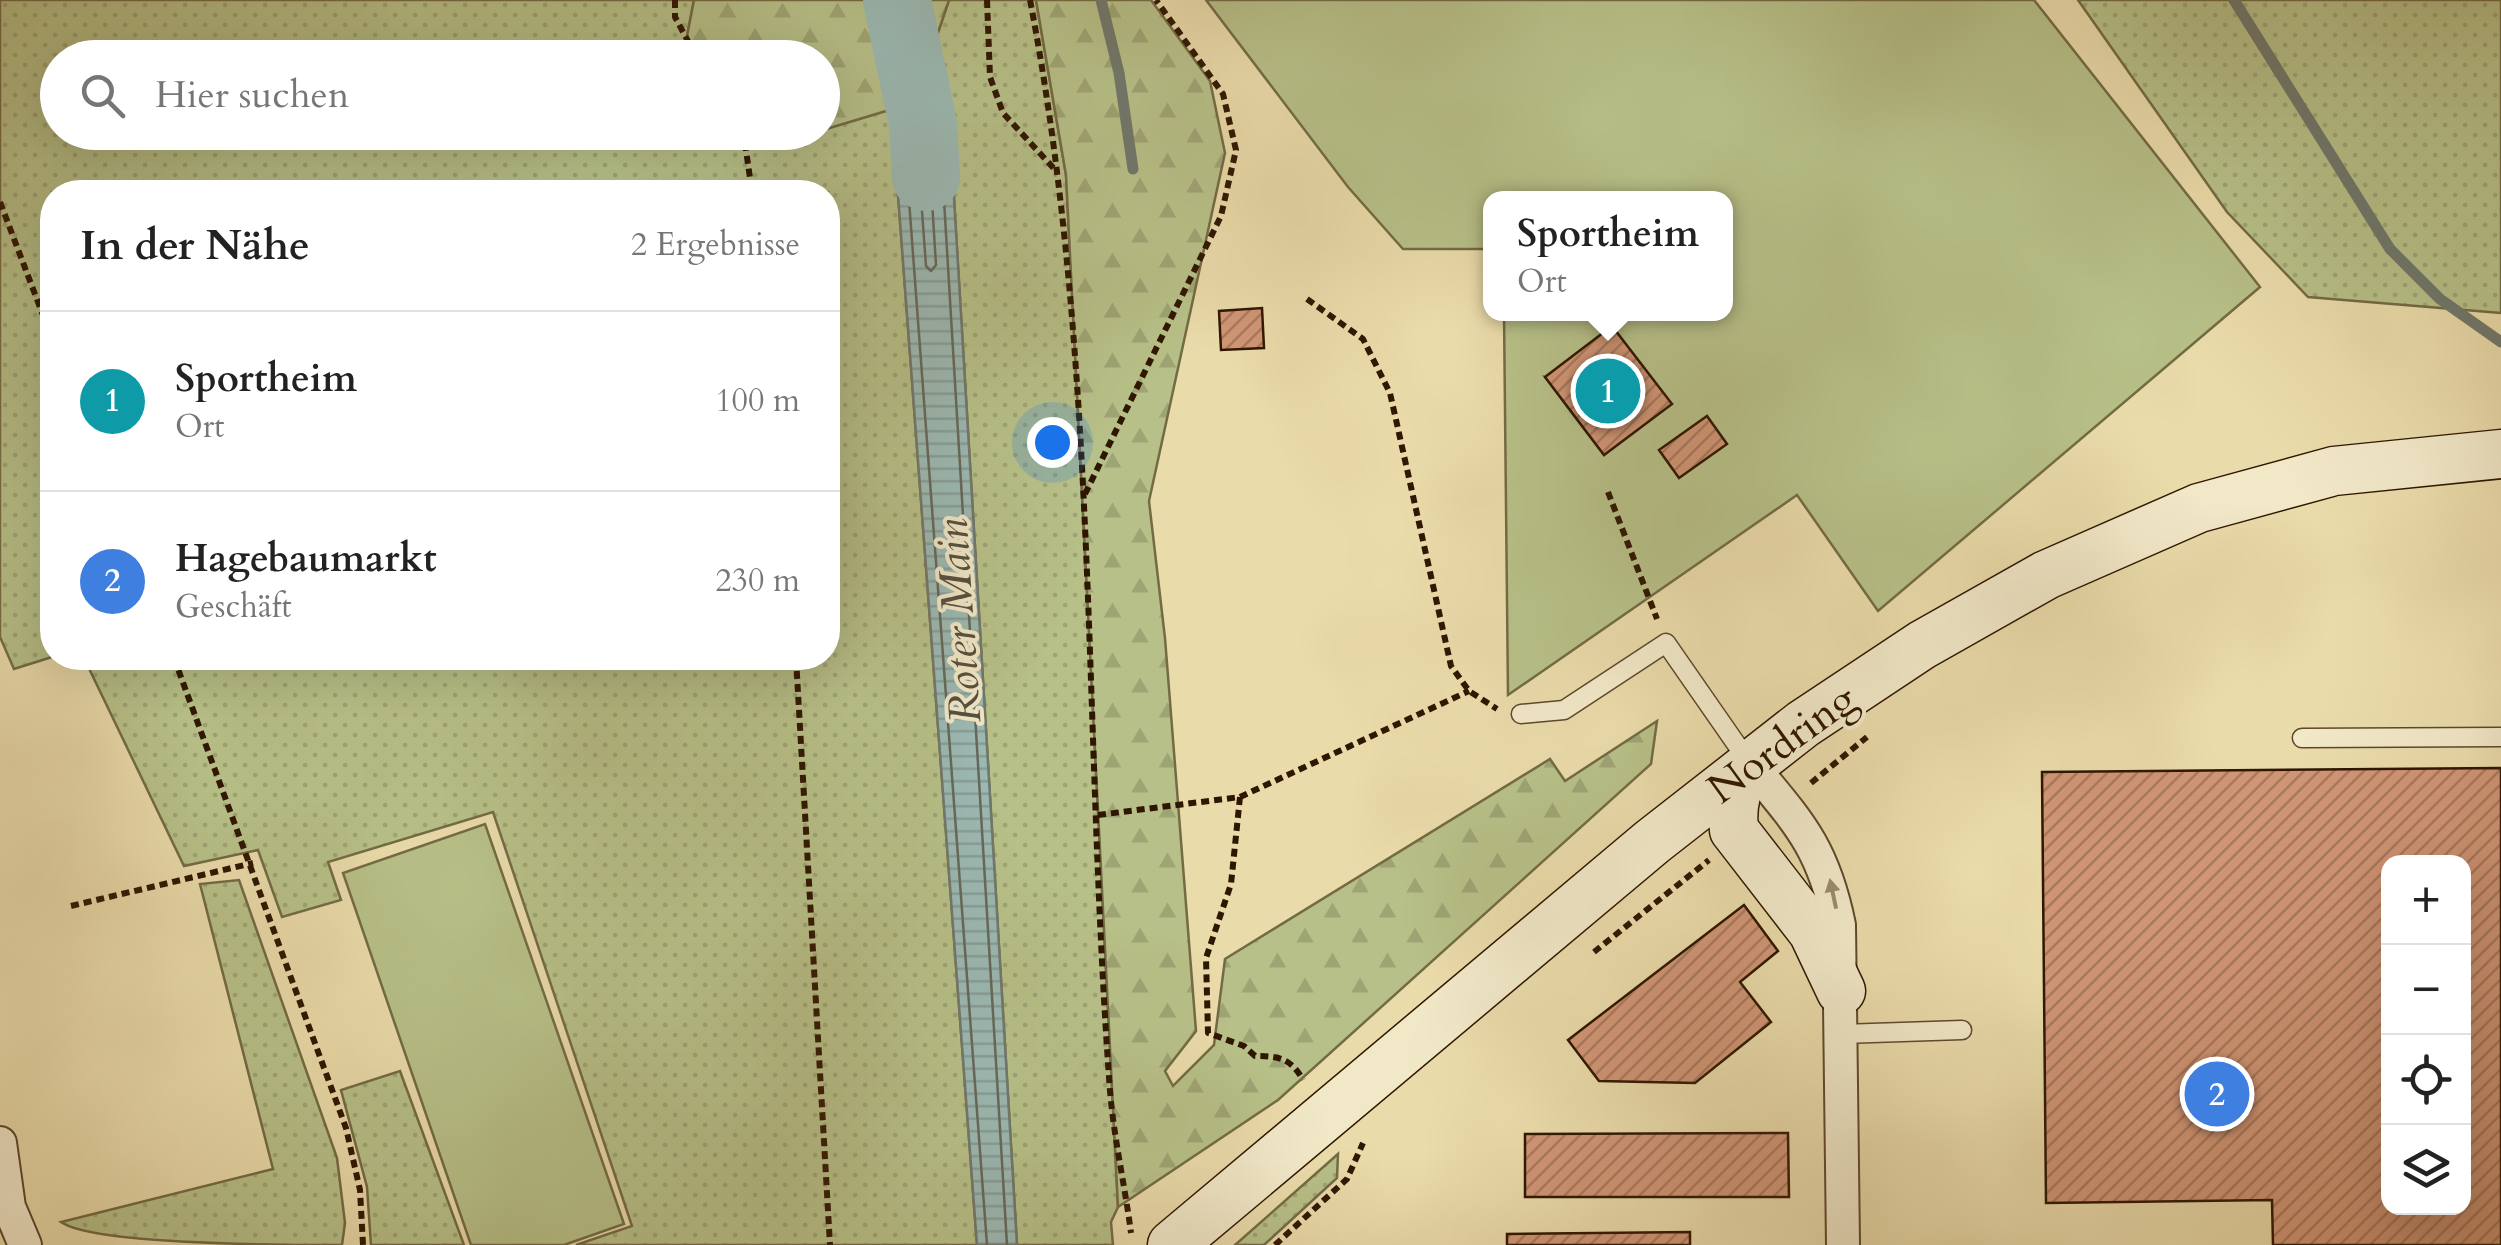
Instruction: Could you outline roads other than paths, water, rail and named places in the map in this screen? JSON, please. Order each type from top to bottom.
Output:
[{"type":"main road","name":"Nordring","points":[[1172,1245],[1652,842],[1750,764],[1922,645],[2046,575],[2200,508],[2334,471],[2501,454]]},
{"type":"main road","points":[[1734,830],[1736,786],[1750,764]]},
{"type":"main road","points":[[1652,842],[1690,826],[1714,824],[1734,830],[1813,932],[1842,1013]]},
{"type":"street","points":[[1750,764],[1811,837],[1829,876],[1839,926],[1843,1245]]},
{"type":"street","points":[[0,1144],[5,1216],[25,1245]]},
{"type":"lane","points":[[1520,714],[1564,710],[1666,643],[1750,764]]},
{"type":"lane","points":[[2302,738],[2501,737]]},
{"type":"lane","points":[[1842,1013],[1962,1030]]},
{"type":"water","points":[[932,69],[950,132],[1017,1245],[977,1245],[892,115]]},
{"type":"waterway","name":"Roter Main","points":[[897,0],[923,124],[926,177]]},
{"type":"waterway","points":[[1101,0],[1119,73],[1133,169]]},
{"type":"waterway","points":[[2234,0],[2390,249],[2440,299],[2501,342]]},
{"type":"place","name":"Sportheim","points":[[1608,391]]},
{"type":"place","name":"Hagebaumarkt","points":[[2217,1094]]}]
